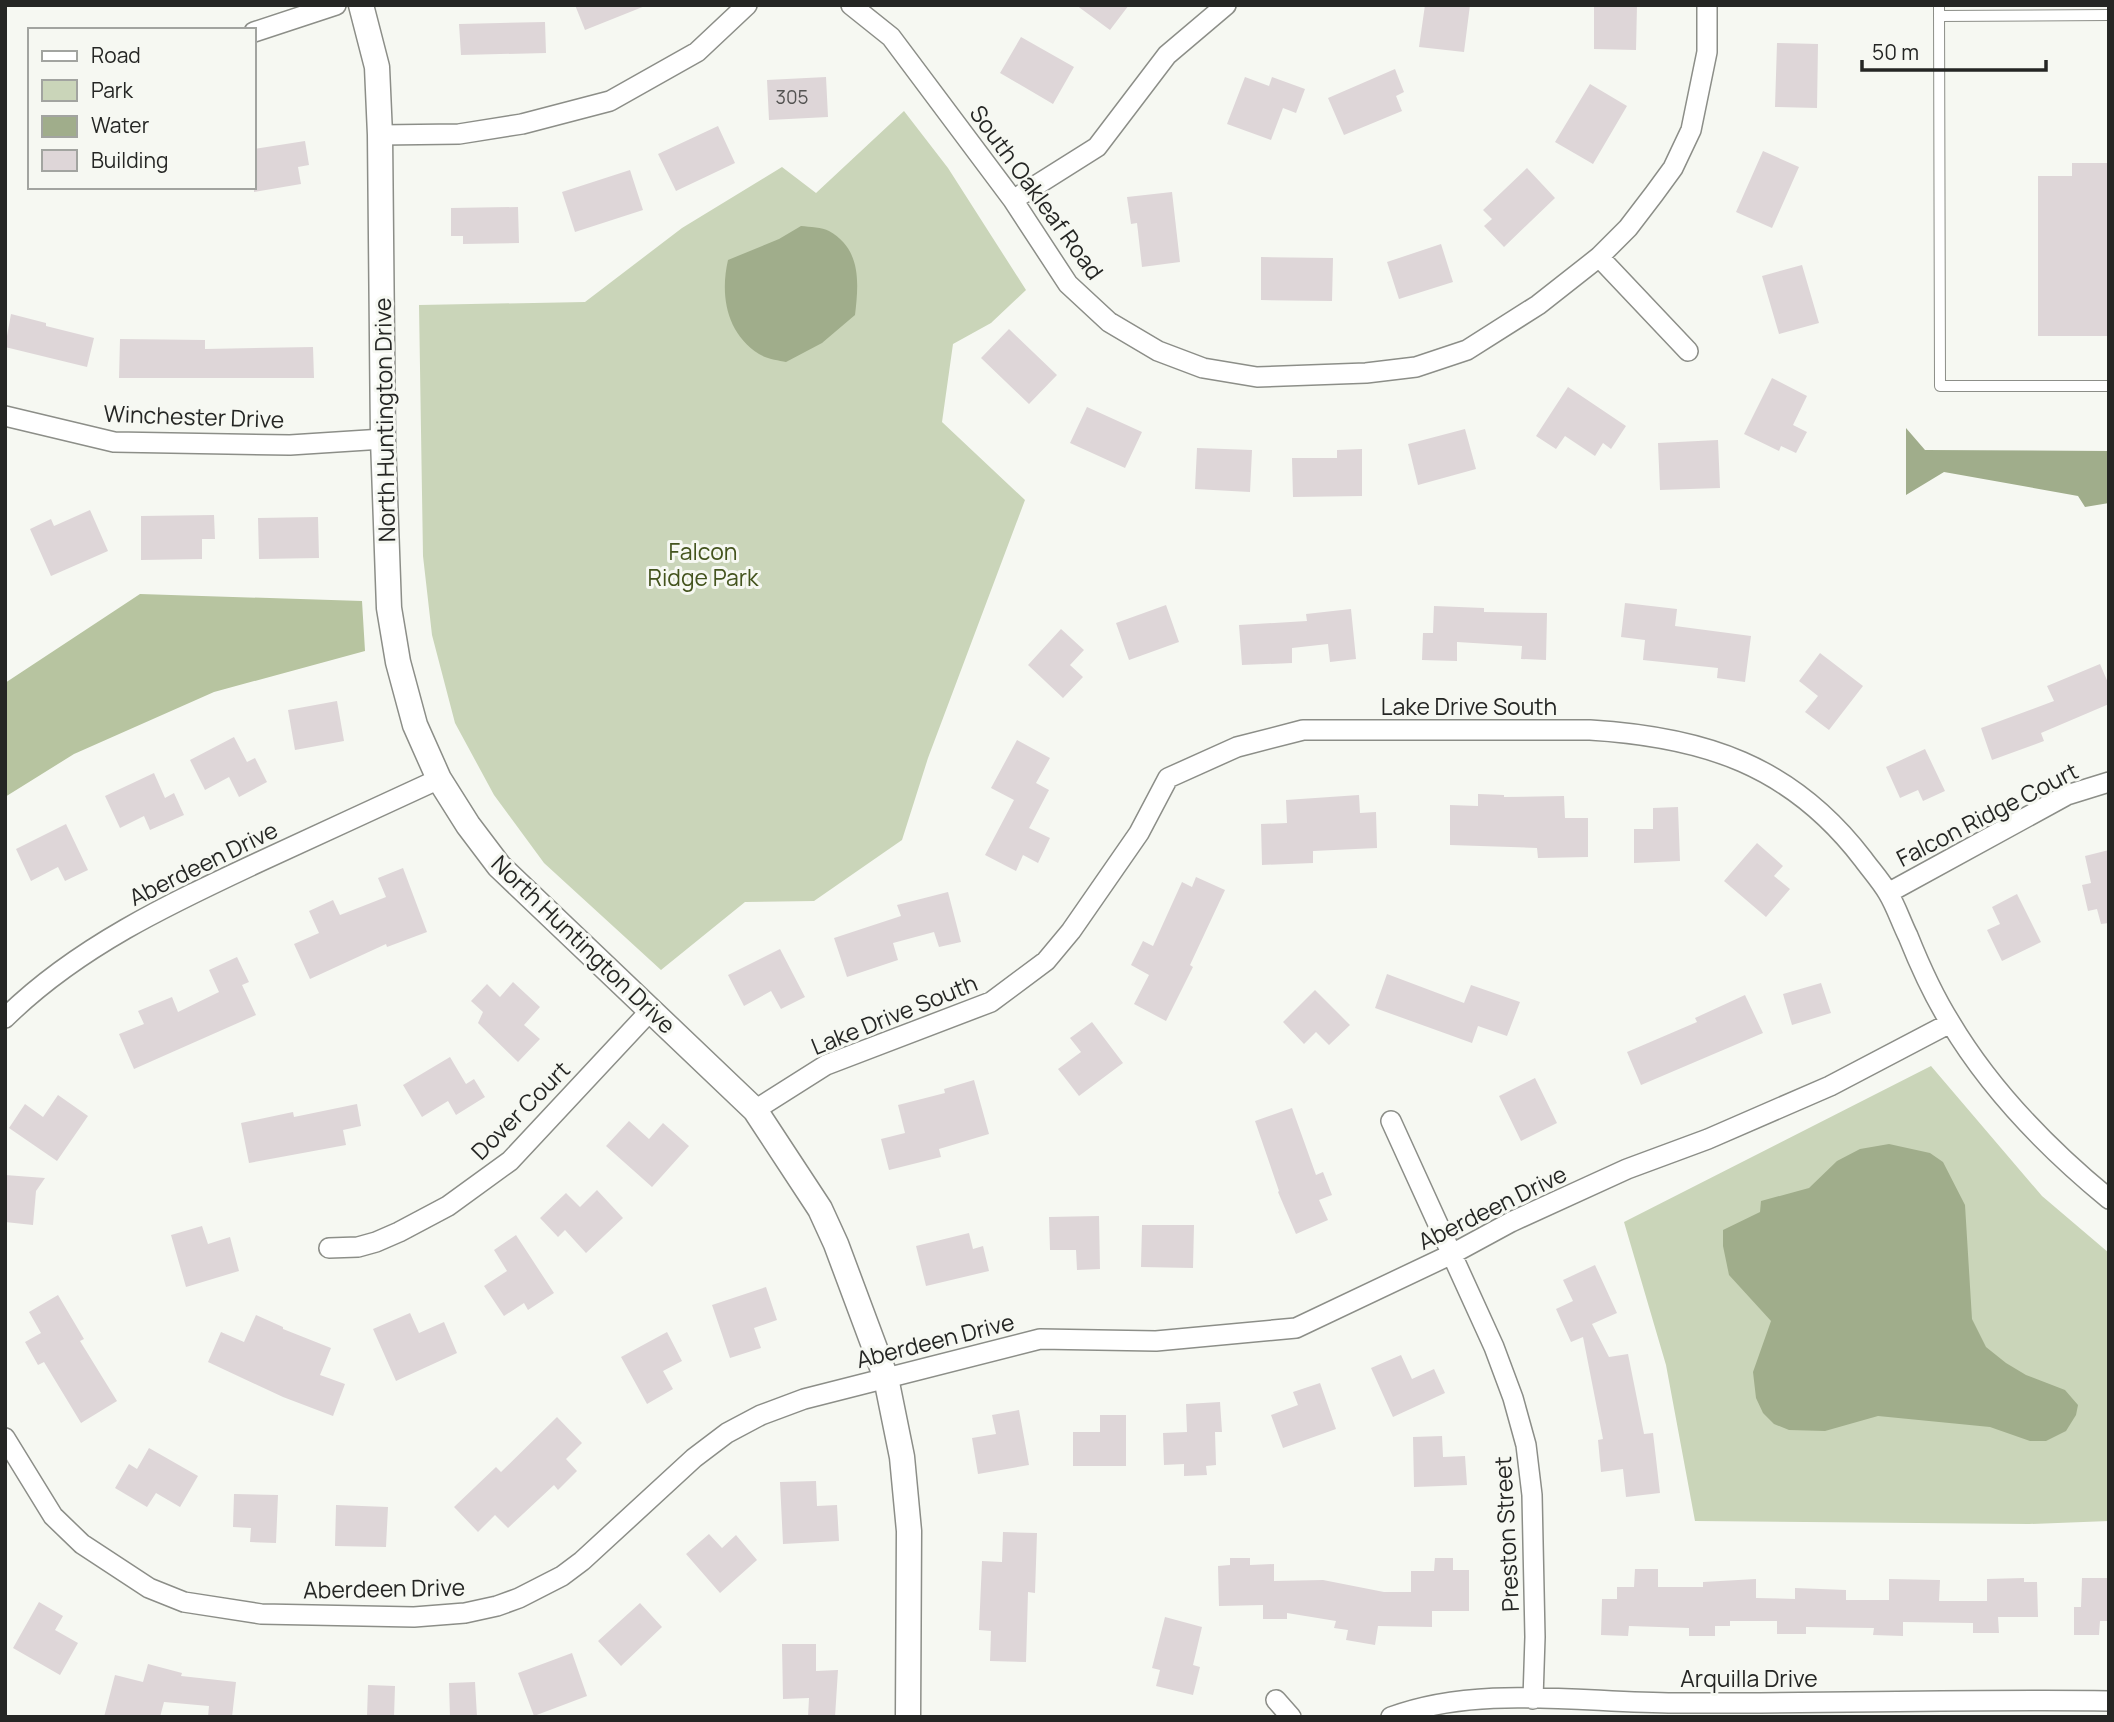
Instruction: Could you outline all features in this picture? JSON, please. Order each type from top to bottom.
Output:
[{"type":"street","points":[[256,31],[336,5]]},
{"type":"street","name":"North Huntington Drive","points":[[361,5],[377,67],[383,439],[391,622],[398,662],[415,725],[439,779],[468,825],[499,866],[755,1110],[800,1177],[825,1221],[858,1298],[886,1378],[902,1457],[909,1531],[908,1717]]},
{"type":"street","points":[[380,135],[459,134],[522,124],[610,101],[697,52],[747,5]]},
{"type":"street","name":"South Oakleaf Road","points":[[851,5],[891,37],[1013,200],[1068,284],[1109,322],[1158,351],[1180,360],[1203,368],[1257,377],[1366,373],[1416,368],[1468,350],[1538,305],[1599,257],[1628,228],[1673,169],[1691,130],[1707,52],[1707,5]]},
{"type":"street","points":[[1013,200],[1097,147],[1167,55],[1226,5]]},
{"type":"street","points":[[1599,257],[1688,351]]},
{"type":"street","name":"Winchester Drive","points":[[5,416],[114,442],[290,445],[383,439]]},
{"type":"street","name":"Lake Drive South","points":[[755,1110],[826,1065],[992,1002],[1046,961],[1071,931],[1139,833],[1168,778],[1237,747],[1303,730],[1590,730],[1633,733],[1713,749],[1758,769],[1811,805],[1845,837],[1888,893],[1924,974],[1950,1023],[1985,1073],[2022,1120],[2109,1199]]},
{"type":"street","name":"Aberdeen Drive","points":[[5,1018],[29,994],[100,944],[168,904],[439,779]]},
{"type":"street","name":"Falcon Ridge Court","points":[[1888,893],[2067,795],[2109,782]]},
{"type":"street","name":"Dover Court","points":[[329,1248],[358,1247],[399,1232],[448,1206],[510,1161],[651,1010]]},
{"type":"street","name":"Aberdeen Drive","points":[[5,1438],[53,1516],[82,1544],[149,1588],[184,1602],[261,1614],[427,1616],[466,1613],[497,1606],[562,1576],[694,1458],[727,1433],[761,1415],[804,1399],[1040,1339],[1156,1341],[1296,1328],[1452,1254],[1511,1222],[1627,1169],[1708,1139],[1830,1086],[1950,1023]]},
{"type":"street","name":"Preston Street","points":[[1391,1121],[1494,1347],[1513,1398],[1526,1445],[1532,1495],[1535,1637],[1533,1699]]},
{"type":"street","name":"Arquilla Drive","points":[[1391,1717],[1414,1708],[1446,1703],[1533,1699],[1673,1710],[2072,1708],[2109,1700]]},
{"type":"street","points":[[1276,1700],[1291,1717]]},
{"type":"lane","points":[[2109,15],[1939,11],[1940,386],[2109,386]]},
{"type":"green space","name":"Falcon Ridge Park","points":[[904,111],[948,168],[1026,290],[991,323],[953,344],[942,422],[1025,500],[928,758],[902,840],[814,901],[745,902],[661,970],[544,863],[494,795],[455,723],[432,635],[423,556],[419,305],[585,302],[682,228],[782,167],[816,193]]},
{"type":"green space","points":[[1931,1066],[2042,1196],[2109,1253],[2109,1521],[2029,1524],[1695,1521],[1666,1365],[1624,1222]]},
{"type":"shaded area","points":[[140,594],[362,601],[365,651],[214,692],[74,754],[5,797],[5,683]]},
{"type":"water","points":[[801,226],[826,230],[847,247],[856,267],[855,315],[822,343],[786,362],[759,354],[739,335],[728,312],[726,273],[728,260],[779,239]]},
{"type":"water","points":[[1906,428],[1925,450],[2109,451],[2109,503],[2085,507],[2078,496],[1944,472],[1906,495]]},
{"type":"water","points":[[1889,1144],[1930,1153],[1943,1162],[1965,1205],[1972,1319],[1986,1347],[2026,1375],[2065,1390],[2078,1405],[2076,1415],[2066,1431],[2046,1441],[2030,1441],[1990,1427],[1878,1416],[1825,1431],[1789,1430],[1774,1424],[1763,1413],[1756,1398],[1753,1372],[1771,1321],[1729,1275],[1723,1246],[1723,1230],[1760,1212],[1761,1201],[1809,1188],[1837,1161],[1860,1149]]},
{"type":"building","points":[[575,5],[644,5],[645,6],[585,30]]},
{"type":"building","points":[[1076,5],[1129,5],[1110,30]]},
{"type":"building","points":[[1425,5],[1470,5],[1464,52],[1419,47]]},
{"type":"building","points":[[1594,5],[1637,5],[1636,50],[1594,49]]},
{"type":"building","points":[[545,22],[546,53],[461,55],[459,24]]},
{"type":"building","points":[[1021,37],[1074,67],[1053,104],[1000,73]]},
{"type":"building","points":[[1777,43],[1818,44],[1817,108],[1775,107]]},
{"type":"building","points":[[1395,69],[1404,92],[1396,96],[1402,111],[1344,135],[1328,98]]},
{"type":"building","points":[[826,77],[828,117],[769,120],[767,80]]},
{"type":"building","points":[[1245,77],[1269,86],[1272,77],[1305,89],[1296,113],[1283,108],[1271,140],[1227,124]]},
{"type":"building","points":[[1590,84],[1627,106],[1593,164],[1555,142]]},
{"type":"building","points":[[718,126],[735,163],[676,191],[658,154]]},
{"type":"building","points":[[305,141],[309,165],[298,167],[301,184],[254,192],[256,149]]},
{"type":"building","points":[[1763,151],[1799,167],[1772,228],[1736,212]]},
{"type":"building","points":[[2072,163],[2109,163],[2109,336],[2038,336],[2038,176],[2072,176]]},
{"type":"building","points":[[1527,168],[1555,198],[1504,247],[1484,226],[1492,219],[1483,210]]},
{"type":"building","points":[[630,170],[643,210],[575,232],[562,192]]},
{"type":"building","points":[[1172,192],[1180,262],[1142,267],[1137,223],[1131,224],[1127,197]]},
{"type":"building","points":[[518,207],[519,243],[463,244],[463,236],[451,236],[451,208]]},
{"type":"building","points":[[1441,244],[1453,282],[1399,299],[1387,262]]},
{"type":"building","points":[[1261,257],[1333,258],[1332,301],[1261,300]]},
{"type":"building","points":[[1802,265],[1819,323],[1779,334],[1762,276]]},
{"type":"building","points":[[11,314],[94,338],[87,367],[5,347]]},
{"type":"building","points":[[1009,329],[1057,375],[1029,404],[981,358]]},
{"type":"building","points":[[120,339],[205,340],[205,349],[313,347],[314,378],[119,378]]},
{"type":"building","points":[[1772,378],[1807,396],[1793,425],[1807,432],[1796,453],[1781,446],[1779,451],[1744,434]]},
{"type":"building","points":[[1568,387],[1626,426],[1611,449],[1603,443],[1595,456],[1565,436],[1556,449],[1536,436]]},
{"type":"building","points":[[1087,407],[1142,432],[1125,468],[1070,443]]},
{"type":"building","points":[[1465,429],[1476,469],[1418,485],[1408,444]]},
{"type":"building","points":[[1718,440],[1720,488],[1660,490],[1658,443]]},
{"type":"building","points":[[1197,448],[1252,450],[1250,492],[1195,489]]},
{"type":"building","points":[[1362,449],[1362,496],[1293,497],[1292,458],[1337,458],[1337,450]]},
{"type":"building","points":[[90,510],[108,551],[51,576],[30,529],[51,519],[54,526]]},
{"type":"building","points":[[214,515],[215,539],[202,539],[202,559],[141,560],[141,516]]},
{"type":"building","points":[[318,517],[319,558],[259,559],[258,518]]},
{"type":"building","points":[[1625,603],[1677,609],[1675,626],[1751,636],[1745,682],[1717,678],[1718,668],[1643,660],[1645,640],[1621,637]]},
{"type":"building","points":[[1166,605],[1179,642],[1129,660],[1116,623]]},
{"type":"building","points":[[1434,606],[1484,608],[1484,612],[1547,613],[1546,660],[1521,659],[1522,646],[1457,642],[1457,661],[1422,660],[1423,633],[1433,633]]},
{"type":"building","points":[[1351,609],[1356,659],[1330,662],[1328,644],[1292,648],[1292,663],[1242,665],[1239,625],[1307,621],[1306,614]]},
{"type":"building","points":[[1061,629],[1084,650],[1070,665],[1083,677],[1063,698],[1028,665]]},
{"type":"building","points":[[1820,653],[1863,686],[1829,730],[1805,712],[1818,696],[1799,681]]},
{"type":"building","points":[[2100,664],[2109,685],[2109,704],[2041,733],[2044,741],[1992,760],[1981,728],[2054,701],[2047,686]]},
{"type":"building","points":[[337,701],[344,741],[295,750],[288,710]]},
{"type":"building","points":[[234,737],[247,762],[255,758],[267,782],[239,797],[229,777],[205,790],[190,760]]},
{"type":"building","points":[[1017,740],[1050,758],[1036,783],[1049,790],[1029,828],[1050,838],[1038,863],[1023,855],[1016,871],[985,855],[1014,800],[991,788]]},
{"type":"building","points":[[1925,749],[1945,791],[1923,801],[1918,790],[1900,798],[1886,767]]},
{"type":"building","points":[[154,773],[165,798],[174,793],[184,815],[150,830],[144,816],[120,828],[105,796]]},
{"type":"building","points":[[1478,794],[1504,797],[1564,796],[1565,818],[1588,818],[1588,857],[1538,858],[1537,848],[1450,845],[1450,805],[1478,806]]},
{"type":"building","points":[[1359,795],[1360,813],[1376,812],[1377,848],[1313,851],[1313,863],[1262,865],[1261,824],[1287,823],[1286,800]]},
{"type":"building","points":[[1678,807],[1680,861],[1634,863],[1634,829],[1653,829],[1653,808]]},
{"type":"building","points":[[66,824],[88,870],[65,881],[58,867],[31,881],[16,849]]},
{"type":"building","points":[[1757,843],[1783,866],[1774,876],[1790,889],[1766,917],[1724,881]]},
{"type":"building","points":[[2109,850],[2109,923],[2101,924],[2097,909],[2088,911],[2082,885],[2091,883],[2085,856]]},
{"type":"building","points":[[403,868],[427,932],[387,947],[386,944],[310,979],[294,944],[319,933],[309,911],[333,900],[340,915],[386,897],[378,878]]},
{"type":"building","points":[[1196,877],[1225,890],[1190,965],[1193,967],[1166,1021],[1134,1004],[1149,975],[1131,965],[1143,941],[1153,946],[1182,882],[1192,887]]},
{"type":"building","points":[[948,892],[961,942],[939,947],[934,932],[893,943],[898,960],[847,977],[834,938],[901,916],[897,905]]},
{"type":"building","points":[[2017,894],[2041,942],[2002,961],[1987,930],[2000,924],[1992,907]]},
{"type":"building","points":[[780,949],[805,997],[781,1009],[771,991],[744,1006],[728,975]]},
{"type":"building","points":[[237,957],[249,982],[242,985],[256,1015],[134,1069],[119,1034],[144,1024],[138,1011],[172,997],[178,1012],[219,992],[209,970]]},
{"type":"building","points":[[1387,974],[1464,1003],[1471,985],[1520,1002],[1507,1036],[1478,1026],[1472,1043],[1375,1008]]},
{"type":"building","points":[[513,982],[540,1007],[524,1025],[540,1039],[518,1062],[478,1023],[483,1012],[471,1001],[487,984],[500,997]]},
{"type":"building","points":[[1821,983],[1831,1013],[1792,1025],[1783,994]]},
{"type":"building","points":[[1315,990],[1350,1025],[1329,1045],[1316,1032],[1304,1044],[1283,1022]]},
{"type":"building","points":[[1745,995],[1763,1033],[1641,1085],[1627,1052],[1697,1022],[1695,1018]]},
{"type":"building","points":[[1092,1022],[1123,1063],[1079,1096],[1058,1069],[1081,1052],[1070,1038]]},
{"type":"building","points":[[450,1057],[466,1084],[474,1079],[485,1097],[456,1115],[448,1101],[422,1117],[403,1085]]},
{"type":"building","points":[[1535,1078],[1557,1123],[1521,1141],[1499,1096]]},
{"type":"building","points":[[974,1080],[989,1134],[939,1149],[941,1157],[889,1170],[881,1139],[905,1133],[898,1105],[945,1093],[944,1089]]},
{"type":"building","points":[[58,1095],[88,1116],[57,1161],[9,1128],[25,1104],[43,1117]]},
{"type":"building","points":[[357,1104],[361,1126],[343,1130],[346,1145],[249,1163],[241,1123],[293,1112],[294,1117]]},
{"type":"building","points":[[1292,1108],[1316,1175],[1323,1172],[1332,1195],[1319,1200],[1328,1220],[1296,1234],[1278,1192],[1255,1121]]},
{"type":"building","points":[[629,1121],[649,1139],[663,1123],[689,1146],[652,1187],[606,1146]]},
{"type":"building","points":[[5,1175],[45,1178],[36,1191],[33,1225],[5,1222]]},
{"type":"building","points":[[597,1190],[623,1218],[586,1253],[565,1230],[558,1237],[540,1218],[566,1193],[580,1207]]},
{"type":"building","points":[[1099,1216],[1100,1269],[1077,1270],[1076,1250],[1050,1250],[1049,1217]]},
{"type":"building","points":[[1142,1225],[1194,1225],[1193,1268],[1141,1267]]},
{"type":"building","points":[[202,1226],[208,1244],[230,1237],[239,1271],[186,1287],[171,1235]]},
{"type":"building","points":[[969,1233],[973,1249],[983,1246],[989,1271],[926,1286],[916,1246]]},
{"type":"building","points":[[516,1235],[554,1293],[528,1310],[524,1303],[504,1316],[484,1286],[507,1271],[494,1250]]},
{"type":"building","points":[[1595,1265],[1617,1313],[1592,1324],[1609,1357],[1628,1354],[1644,1434],[1653,1433],[1660,1493],[1626,1497],[1623,1469],[1601,1472],[1598,1440],[1603,1439],[1583,1337],[1571,1342],[1556,1309],[1573,1301],[1563,1280]]},
{"type":"building","points":[[766,1287],[777,1320],[754,1328],[761,1348],[730,1358],[712,1305]]},
{"type":"building","points":[[58,1295],[84,1339],[80,1341],[117,1401],[81,1423],[44,1362],[38,1365],[25,1342],[41,1333],[29,1312]]},
{"type":"building","points":[[410,1313],[419,1333],[444,1322],[457,1353],[396,1381],[373,1329]]},
{"type":"building","points":[[256,1315],[331,1348],[320,1375],[345,1384],[333,1416],[283,1397],[208,1362],[221,1332],[244,1342]]},
{"type":"building","points":[[667,1332],[682,1361],[663,1371],[673,1389],[647,1404],[621,1357]]},
{"type":"building","points":[[1401,1355],[1412,1379],[1434,1369],[1445,1393],[1393,1417],[1371,1368]]},
{"type":"building","points":[[1320,1383],[1336,1429],[1283,1448],[1271,1415],[1298,1405],[1293,1392]]},
{"type":"building","points":[[1220,1402],[1222,1432],[1215,1432],[1216,1465],[1206,1466],[1207,1475],[1184,1476],[1184,1464],[1164,1465],[1163,1433],[1187,1432],[1186,1404]]},
{"type":"building","points":[[1019,1410],[1029,1465],[978,1474],[972,1438],[996,1434],[992,1415]]},
{"type":"building","points":[[1100,1415],[1126,1415],[1126,1466],[1073,1466],[1073,1432],[1100,1432]]},
{"type":"building","points":[[557,1417],[582,1443],[566,1459],[577,1471],[558,1490],[554,1485],[508,1528],[495,1515],[478,1532],[454,1507],[496,1467],[501,1472]]},
{"type":"building","points":[[1442,1436],[1443,1457],[1465,1456],[1467,1485],[1414,1487],[1413,1437]]},
{"type":"building","points":[[149,1448],[198,1476],[180,1507],[156,1493],[147,1507],[115,1488],[129,1464],[137,1469]]},
{"type":"building","points":[[816,1481],[817,1506],[837,1505],[839,1541],[783,1544],[780,1482]]},
{"type":"building","points":[[234,1494],[278,1495],[276,1543],[250,1542],[251,1528],[233,1527]]},
{"type":"building","points":[[336,1505],[388,1507],[386,1547],[335,1546]]},
{"type":"building","points":[[1003,1532],[1037,1533],[1035,1593],[1028,1592],[1026,1662],[990,1661],[991,1631],[979,1630],[982,1561],[1002,1562]]},
{"type":"building","points":[[709,1534],[722,1548],[736,1535],[757,1560],[720,1593],[686,1554]]},
{"type":"building","points":[[1230,1558],[1250,1558],[1250,1565],[1274,1564],[1274,1581],[1323,1580],[1384,1592],[1411,1592],[1411,1571],[1434,1571],[1435,1558],[1453,1558],[1453,1570],[1469,1570],[1469,1611],[1432,1611],[1432,1627],[1378,1626],[1375,1645],[1346,1640],[1348,1630],[1334,1628],[1336,1621],[1287,1613],[1287,1619],[1263,1619],[1263,1605],[1219,1606],[1218,1566],[1230,1565]]},
{"type":"building","points":[[1635,1569],[1658,1569],[1658,1587],[1703,1587],[1703,1582],[1756,1579],[1756,1598],[1795,1599],[1795,1588],[1846,1590],[1846,1600],[1889,1600],[1889,1579],[1940,1580],[1939,1601],[1987,1601],[1987,1579],[2024,1578],[2024,1582],[2037,1582],[2038,1617],[1998,1617],[1999,1633],[1973,1633],[1973,1623],[1903,1622],[1903,1636],[1873,1635],[1874,1628],[1806,1627],[1806,1634],[1777,1634],[1777,1621],[1730,1621],[1730,1626],[1715,1626],[1715,1636],[1689,1636],[1689,1628],[1629,1626],[1628,1636],[1601,1635],[1602,1599],[1617,1599],[1617,1587],[1634,1587]]},
{"type":"building","points":[[2082,1578],[2109,1578],[2109,1621],[2100,1621],[2099,1635],[2074,1635],[2074,1607],[2081,1607]]},
{"type":"building","points":[[39,1602],[63,1616],[55,1630],[78,1643],[60,1675],[13,1648]]},
{"type":"building","points":[[640,1603],[662,1627],[621,1666],[598,1641]]},
{"type":"building","points":[[1165,1617],[1202,1627],[1193,1665],[1200,1667],[1193,1695],[1156,1686],[1160,1670],[1152,1668]]},
{"type":"building","points":[[782,1644],[816,1644],[816,1671],[838,1670],[835,1717],[808,1717],[809,1698],[783,1699]]},
{"type":"building","points":[[572,1653],[587,1696],[534,1716],[518,1673]]},
{"type":"building","points":[[148,1664],[182,1673],[181,1676],[236,1682],[232,1717],[208,1717],[209,1706],[164,1702],[160,1717],[104,1717],[115,1675],[143,1682]]},
{"type":"building","points":[[475,1682],[477,1717],[450,1717],[449,1683]]},
{"type":"building","points":[[368,1685],[395,1686],[394,1717],[367,1717]]}]
